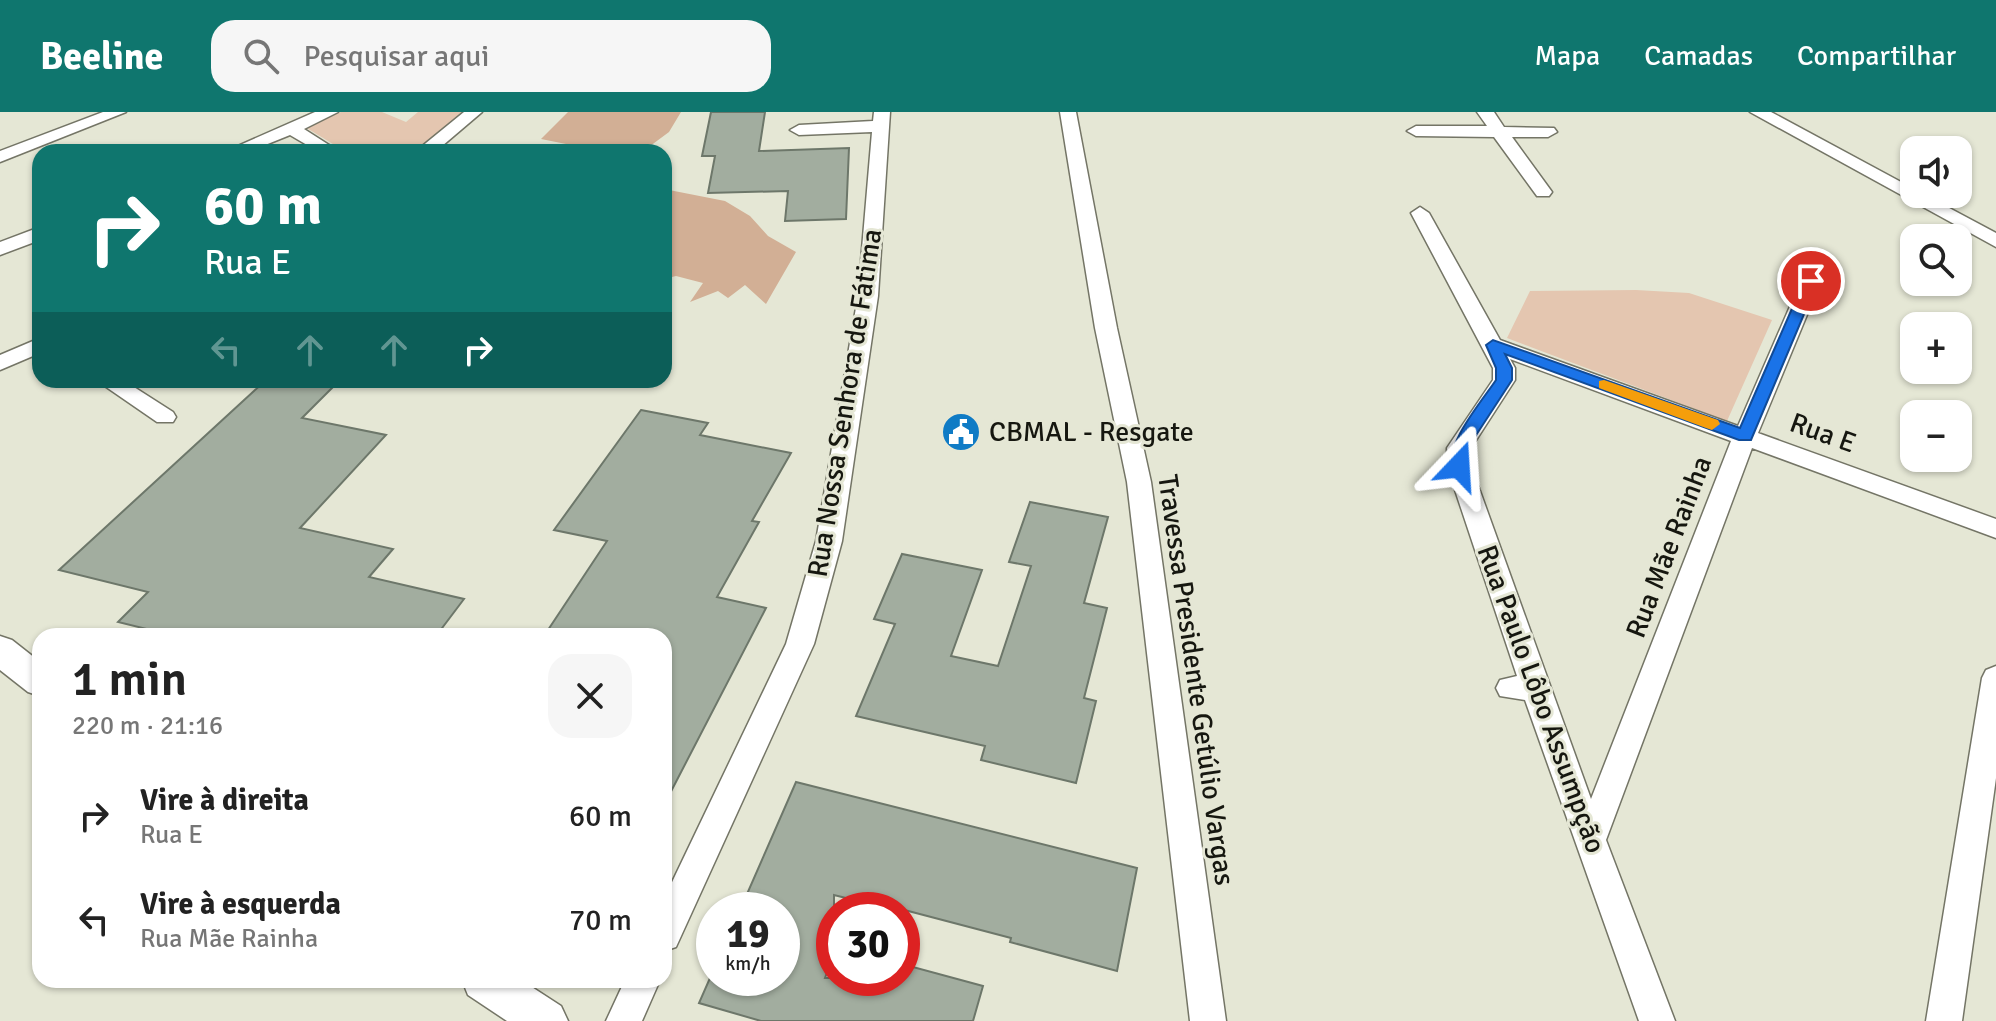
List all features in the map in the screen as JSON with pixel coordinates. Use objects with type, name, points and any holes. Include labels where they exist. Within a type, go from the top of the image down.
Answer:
[{"type":"street","points":[[34,144],[118,112]]},
{"type":"street","points":[[252,144],[330,112]]},
{"type":"street","points":[[434,144],[474,112]]},
{"type":"street","name":"Travessa Presidente Getúlio Vargas","points":[[1068,112],[1106,328],[1139,482],[1208,1021]]},
{"type":"street","points":[[1485,112],[1543,192]]},
{"type":"street","points":[[1758,112],[1996,241]]},
{"type":"street","name":"Rua Nossa Senhora de Fátima","points":[[672,918],[800,644],[829,541],[868,296],[881,119],[799,130]]},
{"type":"street","points":[[291,128],[318,144]]},
{"type":"street","points":[[1416,131],[1548,132]]},
{"type":"street","points":[[0,157],[32,145]]},
{"type":"street","name":"Rua Paulo Lôbo Assumpção","points":[[1420,213],[1504,368],[1504,380],[1459,448],[1459,466],[1523,688],[1591,838],[1657,1021]]},
{"type":"street","points":[[0,249],[32,236]]},
{"type":"street","name":"Rua Mãe Rainha","points":[[1591,838],[1745,436],[1811,281]]},
{"type":"street","name":"Rua E","points":[[1493,345],[1996,529]]},
{"type":"street","points":[[0,363],[32,349]]},
{"type":"street","points":[[120,388],[165,417]]},
{"type":"street","points":[[1944,1021],[1996,678]]},
{"type":"street","points":[[495,988],[546,1021]]},
{"type":"street","points":[[624,1021],[639,988]]},
{"type":"shaded area","points":[[341,112],[382,112],[406,122],[418,112],[463,112],[424,144],[333,144],[305,127]]},
{"type":"shaded area","points":[[568,112],[681,112],[669,132],[653,144],[566,144],[541,139]]},
{"type":"shaded area","points":[[672,191],[725,201],[750,216],[768,236],[796,252],[766,304],[745,285],[728,298],[718,291],[690,302],[703,283],[672,277]]},
{"type":"shaded area","points":[[1530,291],[1689,293],[1772,320],[1727,421],[1507,338]]},
{"type":"building","points":[[711,112],[765,112],[759,151],[849,148],[846,219],[785,221],[788,191],[708,193],[715,156],[702,156]]},
{"type":"building","points":[[257,388],[332,388],[302,418],[386,435],[300,528],[393,549],[369,577],[464,599],[442,628],[142,628],[118,622],[148,592],[59,570]]},
{"type":"building","points":[[641,410],[708,423],[700,435],[791,453],[752,521],[759,522],[717,597],[766,608],[672,790],[672,628],[549,628],[607,541],[554,530]]},
{"type":"building","points":[[1030,502],[1108,517],[1084,603],[1107,608],[1084,698],[1096,701],[1076,783],[981,760],[985,746],[856,716],[895,624],[874,619],[902,554],[982,570],[951,656],[998,666],[1031,566],[1009,562]]},
{"type":"building","points":[[796,782],[1137,868],[1117,971],[920,914],[920,892],[816,892],[816,996],[920,996],[920,969],[983,986],[973,1021],[761,1021],[699,1003],[702,996],[800,996],[800,892],[748,892]]},
{"type":"slow traffic","points":[[1604,385],[1712,424]]},
{"type":"place","name":"CBMAL - Resgate","points":[[961,432]]},
{"type":"route","points":[[1459,466],[1459,448],[1504,380],[1504,368],[1493,345],[1745,436],[1811,281]]}]
